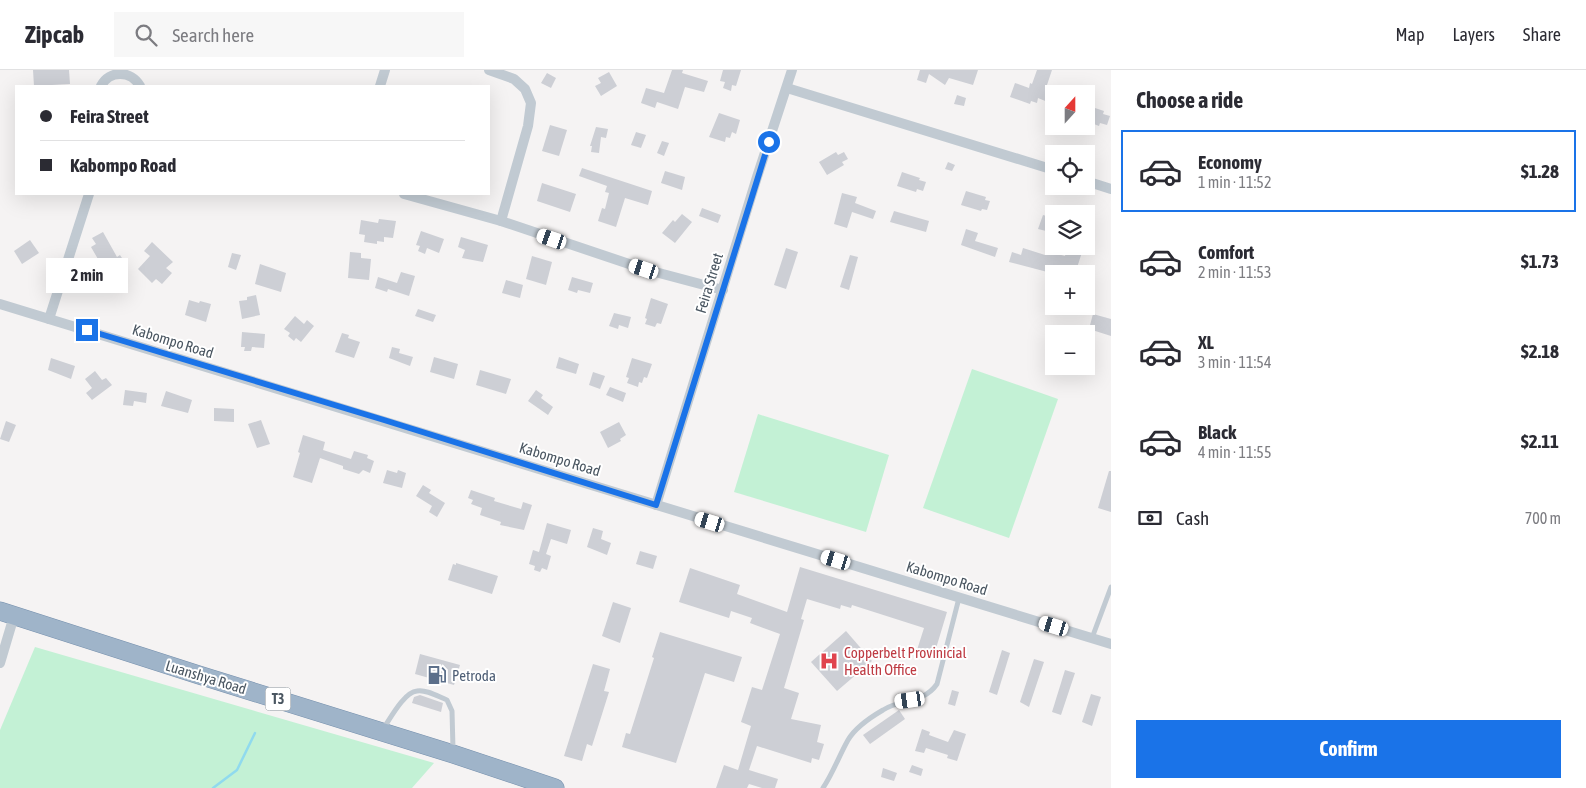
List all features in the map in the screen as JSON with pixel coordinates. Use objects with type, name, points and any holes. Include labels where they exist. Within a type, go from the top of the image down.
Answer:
[{"type":"highway","name":"Luanshya Road","points":[[7,613],[555,788]]},
{"type":"street","points":[[380,85],[385,70]]},
{"type":"street","points":[[490,70],[514,79],[525,89],[531,103],[528,126],[501,221]]},
{"type":"street","name":"Feira Street","points":[[656,505],[792,70]]},
{"type":"street","points":[[102,85],[106,77],[113,72],[122,71],[130,74],[139,85]]},
{"type":"street","points":[[786,88],[1045,167]]},
{"type":"street","points":[[1095,184],[1111,189]]},
{"type":"street","points":[[49,319],[88,195]]},
{"type":"street","points":[[408,195],[501,221],[644,269],[723,290]]},
{"type":"street","name":"Kabompo Road","points":[[0,304],[1111,644]]},
{"type":"street","points":[[0,663],[7,613]]},
{"type":"lane","points":[[1092,638],[1111,587]]},
{"type":"lane","points":[[823,788],[849,739],[863,724],[883,709],[899,702],[923,697],[932,692],[937,684],[960,597]]},
{"type":"lane","points":[[381,731],[408,695],[417,690],[433,694],[447,700],[452,711],[453,754]]},
{"type":"green space","points":[[972,369],[1058,399],[1009,538],[923,508]]},
{"type":"green space","points":[[758,414],[889,455],[866,532],[734,492]]},
{"type":"green space","points":[[35,647],[434,763],[412,788],[0,788],[0,730]]},
{"type":"building","points":[[33,70],[69,70],[70,84],[34,85]]},
{"type":"building","points":[[672,70],[683,70],[682,73],[708,81],[704,92],[685,87],[678,109],[657,102],[655,108],[641,103],[646,88],[664,93]]},
{"type":"building","points":[[723,70],[741,70],[736,86],[732,85],[731,91],[723,88],[725,82],[720,81]]},
{"type":"building","points":[[920,70],[978,70],[973,85],[949,78],[945,85],[929,74],[926,83],[917,80]]},
{"type":"building","points":[[1037,70],[1052,70],[1047,85],[1045,85],[1045,101],[1038,98],[1037,103],[1031,101],[1030,104],[1010,97],[1015,83],[1029,88],[1030,83],[1032,84]]},
{"type":"building","points":[[609,72],[617,86],[601,96],[595,86],[601,83],[598,78]]},
{"type":"building","points":[[547,73],[556,78],[551,88],[541,83]]},
{"type":"building","points":[[957,95],[966,98],[964,106],[954,104]]},
{"type":"building","points":[[1095,108],[1104,111],[1103,114],[1110,116],[1107,125],[1100,123],[1099,126],[1095,124]]},
{"type":"building","points":[[719,113],[740,120],[736,134],[732,132],[730,138],[726,137],[725,142],[709,137]]},
{"type":"building","points":[[550,125],[567,130],[559,156],[542,151]]},
{"type":"building","points":[[596,127],[608,129],[606,138],[601,137],[599,153],[591,152],[592,146],[590,146]]},
{"type":"building","points":[[636,132],[646,135],[641,148],[631,145]]},
{"type":"building","points":[[662,141],[669,143],[664,156],[657,153]]},
{"type":"building","points":[[836,152],[838,155],[844,152],[848,159],[842,162],[844,165],[827,175],[819,162]]},
{"type":"building","points":[[948,162],[955,165],[952,171],[945,169]]},
{"type":"building","points":[[582,168],[652,191],[648,205],[625,198],[616,227],[598,221],[602,208],[605,209],[609,193],[605,192],[607,186],[579,176]]},
{"type":"building","points":[[665,171],[685,177],[682,190],[661,183]]},
{"type":"building","points":[[902,172],[926,182],[923,191],[917,189],[916,192],[897,186]]},
{"type":"building","points":[[542,183],[576,194],[570,212],[537,201]]},
{"type":"building","points":[[966,191],[986,197],[985,200],[990,201],[987,210],[982,209],[981,211],[961,205]]},
{"type":"building","points":[[842,193],[857,197],[855,203],[876,211],[873,219],[852,212],[847,228],[834,224]]},
{"type":"building","points":[[702,208],[721,215],[718,223],[699,216]]},
{"type":"building","points":[[894,211],[929,221],[926,232],[890,222]]},
{"type":"building","points":[[682,214],[692,222],[675,243],[662,233],[673,220],[675,222]]},
{"type":"building","points":[[1043,215],[1045,216],[1045,231],[1038,229]]},
{"type":"building","points":[[379,219],[396,221],[393,238],[384,237],[384,242],[377,241],[377,244],[364,242],[365,235],[359,234],[361,220],[378,223]]},
{"type":"building","points":[[966,229],[978,233],[975,241],[998,248],[995,257],[961,245]]},
{"type":"building","points":[[421,231],[444,239],[439,253],[427,248],[425,254],[418,251],[420,246],[416,245]]},
{"type":"building","points":[[103,232],[117,257],[120,255],[127,266],[106,278],[100,267],[102,266],[91,247],[96,244],[92,238]]},
{"type":"building","points":[[461,237],[488,245],[483,262],[462,258],[465,250],[458,247]]},
{"type":"building","points":[[30,240],[39,253],[22,264],[14,251]]},
{"type":"building","points":[[152,242],[173,262],[166,268],[172,273],[162,284],[156,279],[152,283],[138,269],[150,256],[144,251]]},
{"type":"building","points":[[786,248],[798,252],[786,289],[774,285]]},
{"type":"building","points":[[1023,248],[1045,255],[1081,255],[1078,265],[1045,265],[1045,271],[1009,262],[1012,252],[1021,255]]},
{"type":"building","points":[[350,252],[361,253],[361,258],[371,259],[369,280],[348,278]]},
{"type":"building","points":[[232,253],[241,255],[236,270],[228,267]]},
{"type":"building","points":[[850,255],[858,257],[849,290],[840,287]]},
{"type":"building","points":[[532,256],[552,262],[546,285],[526,279]]},
{"type":"building","points":[[260,264],[286,273],[281,292],[255,284]]},
{"type":"building","points":[[401,272],[415,276],[409,296],[388,289],[387,292],[375,288],[378,277],[397,283]]},
{"type":"building","points":[[572,277],[593,283],[590,293],[578,290],[577,293],[568,290]]},
{"type":"building","points":[[506,280],[523,285],[520,298],[502,293]]},
{"type":"building","points":[[256,295],[260,315],[242,319],[239,301],[247,300],[247,297]]},
{"type":"building","points":[[651,298],[668,304],[661,324],[657,323],[655,327],[645,324]]},
{"type":"building","points":[[189,300],[211,304],[206,322],[185,315]]},
{"type":"building","points":[[418,309],[436,315],[433,322],[415,316]]},
{"type":"building","points":[[614,313],[631,317],[628,328],[619,325],[618,329],[609,326]]},
{"type":"building","points":[[1093,315],[1111,319],[1111,336],[1095,331],[1095,325],[1090,325]]},
{"type":"building","points":[[295,316],[304,324],[307,320],[314,326],[301,342],[296,338],[294,341],[288,336],[290,333],[284,329]]},
{"type":"building","points":[[242,332],[265,334],[264,348],[252,347],[251,351],[244,351],[245,347],[241,347]]},
{"type":"building","points":[[342,333],[349,335],[348,338],[360,342],[354,358],[335,352]]},
{"type":"building","points":[[392,347],[400,349],[399,353],[413,357],[410,366],[389,358]]},
{"type":"building","points":[[434,357],[458,364],[454,379],[430,372]]},
{"type":"building","points":[[559,357],[579,364],[576,374],[556,368]]},
{"type":"building","points":[[51,358],[75,366],[71,379],[48,370]]},
{"type":"building","points":[[632,358],[652,364],[647,378],[644,377],[642,383],[639,382],[638,387],[627,383],[629,378],[626,377]]},
{"type":"building","points":[[480,370],[511,379],[506,394],[476,385]]},
{"type":"building","points":[[95,371],[102,380],[106,378],[112,385],[92,400],[86,393],[92,388],[85,379]]},
{"type":"building","points":[[593,372],[605,376],[600,389],[589,385]]},
{"type":"building","points":[[610,387],[626,393],[623,402],[606,395]]},
{"type":"building","points":[[125,390],[147,393],[146,403],[134,401],[133,406],[123,405]]},
{"type":"building","points":[[536,390],[543,395],[541,398],[553,407],[548,415],[528,401]]},
{"type":"building","points":[[166,391],[192,400],[188,413],[161,406]]},
{"type":"building","points":[[214,408],[234,409],[234,422],[214,421]]},
{"type":"building","points":[[261,420],[270,444],[257,448],[248,424]]},
{"type":"building","points":[[6,421],[16,425],[9,442],[0,439]]},
{"type":"building","points":[[619,422],[626,435],[620,439],[621,441],[608,448],[600,432]]},
{"type":"building","points":[[303,435],[325,442],[323,450],[351,459],[354,451],[368,455],[367,458],[374,461],[370,473],[363,470],[359,474],[320,458],[312,483],[293,477]]},
{"type":"building","points":[[387,470],[397,473],[398,470],[406,473],[402,488],[383,483]]},
{"type":"building","points":[[1109,471],[1111,471],[1111,512],[1098,508]]},
{"type":"building","points":[[423,485],[431,490],[429,493],[445,503],[437,517],[429,512],[432,506],[416,496]]},
{"type":"building","points":[[471,490],[495,498],[494,501],[521,509],[523,502],[532,505],[524,530],[500,525],[501,522],[480,515],[482,508],[471,504],[473,500],[468,498]]},
{"type":"building","points":[[547,523],[571,530],[567,544],[551,539],[546,554],[551,556],[547,570],[542,568],[540,572],[534,570],[535,566],[529,564],[533,550],[539,552]]},
{"type":"building","points":[[593,528],[603,531],[601,539],[611,543],[607,555],[587,547]]},
{"type":"building","points":[[640,551],[657,556],[653,569],[636,564]]},
{"type":"building","points":[[456,563],[498,576],[492,594],[448,580],[453,564],[456,565]]},
{"type":"building","points":[[800,567],[947,612],[934,655],[917,650],[924,628],[852,605],[851,608],[841,605],[840,609],[807,599],[801,619],[804,620],[784,688],[799,693],[791,719],[821,725],[817,742],[824,744],[819,760],[812,758],[811,763],[757,746],[749,770],[778,779],[775,788],[762,788],[749,784],[747,788],[716,788],[724,765],[738,770],[751,726],[741,722],[752,687],[762,690],[780,634],[750,623],[752,618],[731,611],[729,618],[679,602],[690,568],[740,585],[737,594],[787,612]]},
{"type":"building","points":[[613,602],[631,608],[620,643],[602,636]]},
{"type":"building","points":[[846,631],[872,661],[837,691],[811,662]]},
{"type":"building","points":[[660,632],[742,657],[734,682],[705,673],[676,763],[622,747],[626,733],[630,734],[654,658],[652,657]]},
{"type":"building","points":[[1002,650],[1010,653],[997,695],[989,692]]},
{"type":"building","points":[[420,654],[460,665],[454,685],[415,674]]},
{"type":"building","points":[[1034,659],[1044,662],[1029,707],[1020,702]]},
{"type":"building","points":[[593,664],[610,669],[604,691],[609,692],[592,746],[587,744],[582,761],[564,756]]},
{"type":"building","points":[[1065,670],[1075,673],[1061,715],[1052,712]]},
{"type":"building","points":[[952,690],[959,692],[955,706],[948,704]]},
{"type":"building","points":[[1091,694],[1101,697],[1092,726],[1082,722]]},
{"type":"building","points":[[420,695],[443,703],[441,712],[412,703],[414,697]]},
{"type":"building","points":[[899,710],[905,719],[870,744],[863,735]]},
{"type":"building","points":[[922,729],[930,732],[929,735],[948,742],[954,730],[966,734],[957,761],[947,758],[948,755],[926,748],[924,753],[915,751]]},
{"type":"building","points":[[912,765],[923,769],[921,776],[909,772]]},
{"type":"building","points":[[883,768],[897,773],[894,781],[881,777]]},
{"type":"waterway","points":[[213,788],[237,770],[255,733]]},
{"type":"place","name":"Copperbelt Provinicial Health Office","points":[[829,661]]},
{"type":"place","name":"Petroda","points":[[437,675]]},
{"type":"route","points":[[87,330],[656,505],[769,142]]}]
